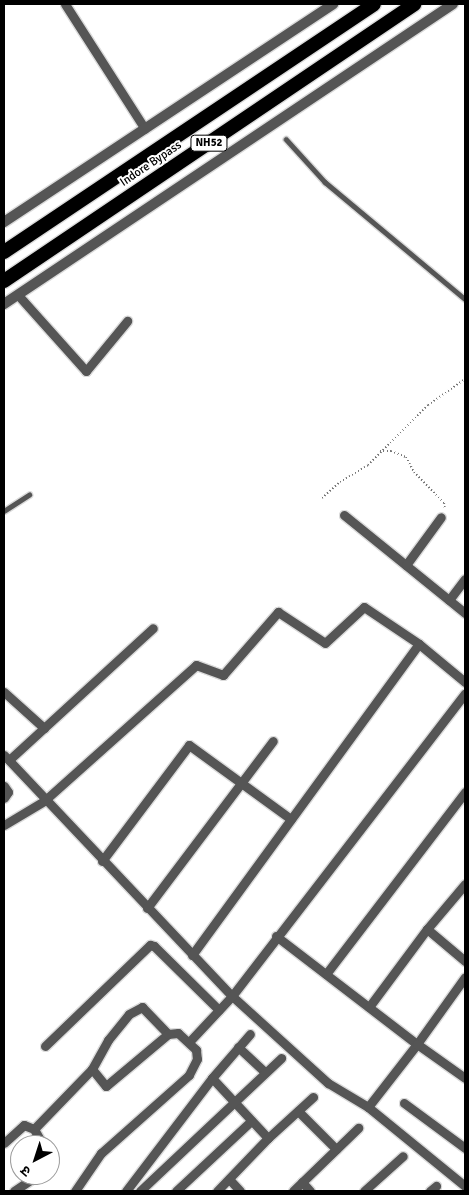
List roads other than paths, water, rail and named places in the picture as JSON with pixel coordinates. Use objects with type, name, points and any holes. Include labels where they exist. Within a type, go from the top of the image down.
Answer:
[{"type":"highway","name":"Indore Bypass","points":[[4,252],[374,4]]},
{"type":"highway","name":"Indore Bypass","points":[[4,281],[414,4]]},
{"type":"street","points":[[65,4],[145,129]]},
{"type":"street","points":[[4,222],[333,4]]},
{"type":"street","points":[[4,304],[453,4]]},
{"type":"street","points":[[18,295],[86,371],[127,321]]},
{"type":"street","points":[[344,515],[465,613]]},
{"type":"street","points":[[406,565],[441,518]]},
{"type":"street","points":[[449,600],[465,579]]},
{"type":"street","points":[[4,825],[44,801],[196,665],[223,675],[278,612],[325,644],[364,608],[419,644],[465,682]]},
{"type":"street","points":[[153,628],[44,728],[6,758],[44,801],[232,996],[328,1083],[368,1107],[465,1186]]},
{"type":"street","points":[[192,955],[419,644]]},
{"type":"street","points":[[4,692],[44,728]]},
{"type":"street","points":[[190,1042],[232,996],[276,936],[465,693]]},
{"type":"street","points":[[147,908],[272,741]]},
{"type":"street","points":[[102,861],[189,745],[291,819]]},
{"type":"street","points":[[4,786],[8,792],[4,798]]},
{"type":"street","points":[[326,974],[465,792]]},
{"type":"street","points":[[369,1007],[427,929],[465,884]]},
{"type":"street","points":[[427,929],[465,961]]},
{"type":"street","points":[[276,936],[417,1044],[465,1078]]},
{"type":"street","points":[[45,1046],[150,945],[154,946],[219,1010]]},
{"type":"street","points":[[368,1107],[417,1044],[465,977]]},
{"type":"street","points":[[34,1129],[92,1069],[124,1021],[142,1007],[168,1034]]},
{"type":"street","points":[[75,1191],[101,1153],[189,1075],[197,1059],[196,1050],[178,1032],[168,1034],[106,1086],[92,1069]]},
{"type":"street","points":[[126,1191],[212,1078],[250,1034]]},
{"type":"street","points":[[238,1047],[266,1072]]},
{"type":"street","points":[[140,1191],[233,1101],[281,1058]]},
{"type":"street","points":[[212,1078],[268,1138]]},
{"type":"street","points":[[217,1191],[268,1138],[313,1097]]},
{"type":"street","points":[[404,1103],[465,1148]]},
{"type":"street","points":[[298,1110],[336,1149]]},
{"type":"street","points":[[176,1191],[251,1121]]},
{"type":"street","points":[[4,1143],[24,1125],[34,1129],[37,1135]]},
{"type":"street","points":[[292,1191],[358,1128]]},
{"type":"street","points":[[364,1191],[403,1156]]},
{"type":"street","points":[[229,1179],[240,1191]]},
{"type":"street","points":[[302,1182],[310,1191]]},
{"type":"lane","points":[[286,140],[325,182],[465,299]]},
{"type":"lane","points":[[4,511],[29,495]]}]
